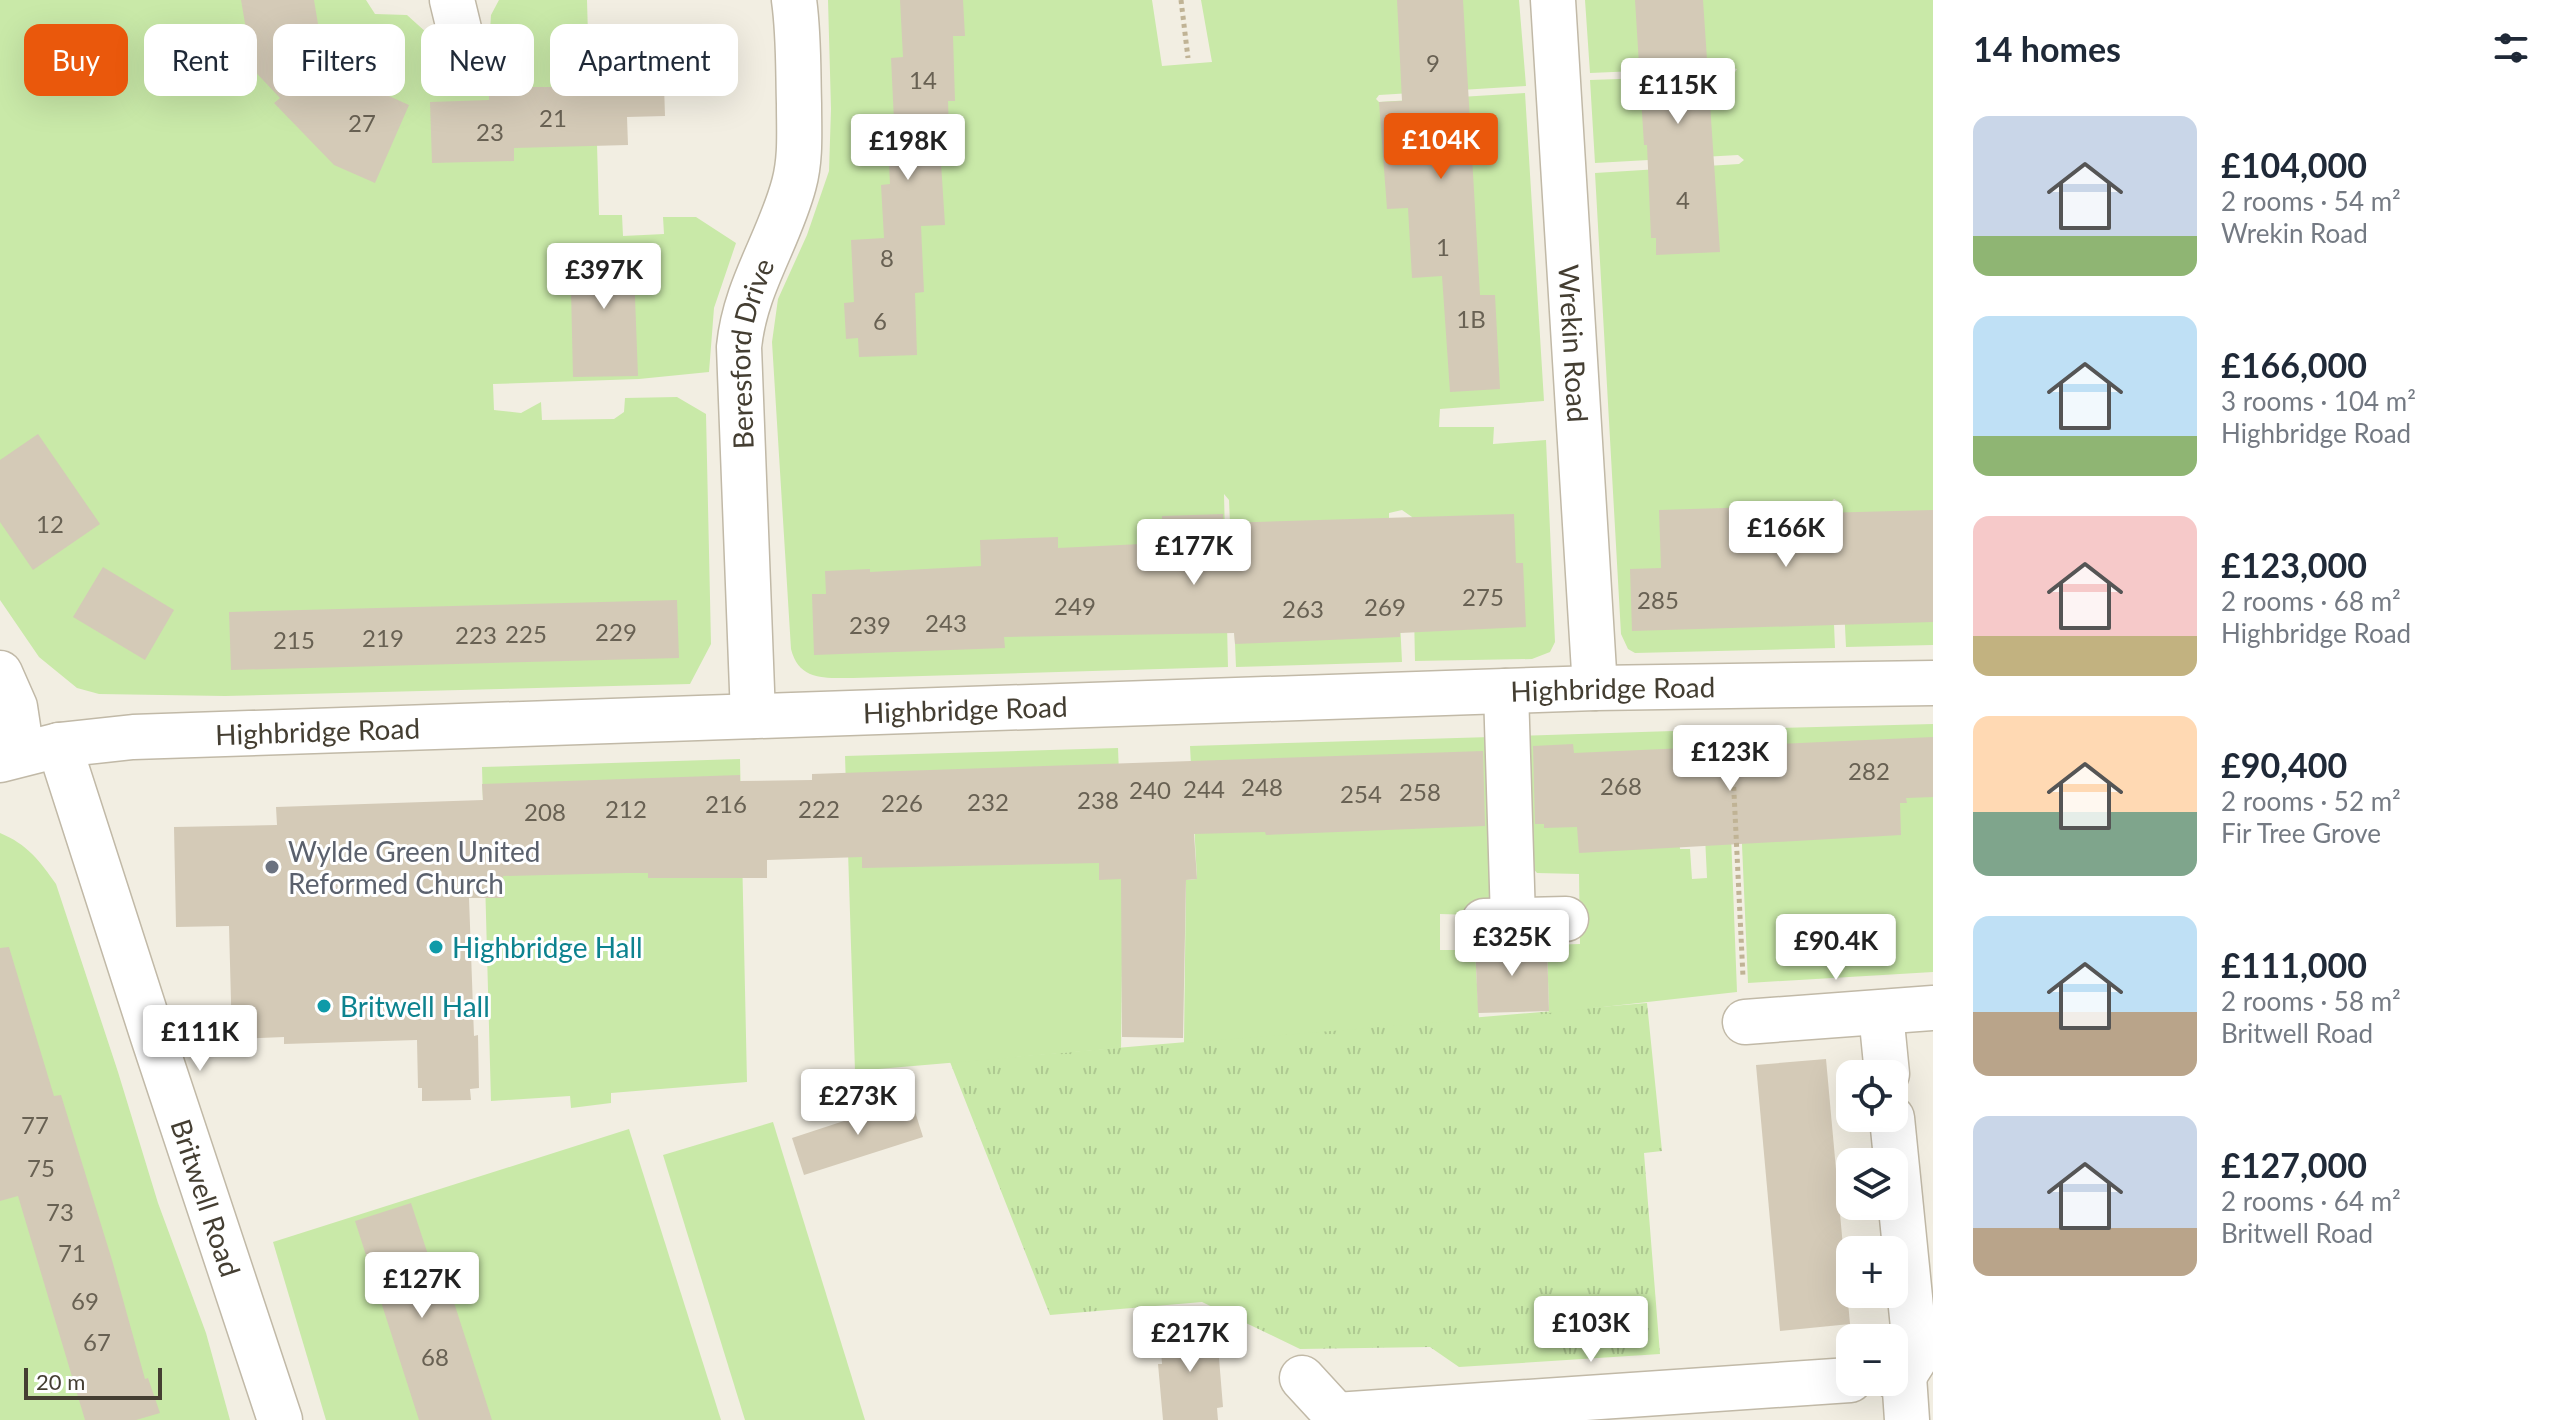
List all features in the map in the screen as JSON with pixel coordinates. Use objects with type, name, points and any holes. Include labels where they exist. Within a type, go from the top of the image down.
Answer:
[{"type":"street","name":"Beresford Drive","points":[[753,716],[739,347],[742,318],[787,206],[799,159],[798,29],[794,0]]},
{"type":"street","name":"Wrekin Road","points":[[1553,0],[1595,688]]},
{"type":"street","name":"Britwell Road","points":[[0,673],[15,707],[27,753],[148,1023],[280,1420]]},
{"type":"street","name":"Highbridge Road","points":[[27,753],[133,737],[1595,688],[1933,683]]},
{"type":"street","points":[[1506,691],[1498,920],[1566,919]]},
{"type":"street","points":[[1745,1022],[1933,1008]]},
{"type":"street","points":[[1881,1013],[1886,1060]]},
{"type":"street","points":[[1893,1132],[1912,1357],[1907,1420]]},
{"type":"street","points":[[1302,1378],[1335,1418],[1836,1381]]},
{"type":"path","points":[[1181,0],[1188,58]]},
{"type":"path","points":[[1729,685],[1745,1022]]},
{"type":"green space","points":[[0,0],[366,0],[375,14],[407,15],[421,28],[421,96],[534,96],[534,24],[490,24],[491,15],[499,0],[587,0],[588,24],[550,24],[550,96],[590,96],[591,143],[597,144],[599,215],[622,215],[623,236],[664,234],[663,217],[696,217],[736,243],[714,308],[709,372],[639,379],[493,384],[494,410],[521,413],[541,402],[542,420],[614,419],[624,412],[625,398],[677,397],[706,414],[711,644],[690,684],[225,696],[99,694],[77,688],[39,657],[0,600]]},
{"type":"green space","points":[[828,0],[1152,0],[1162,66],[1212,62],[1201,0],[1519,0],[1526,86],[1379,95],[1376,99],[1379,102],[1525,93],[1544,401],[1440,409],[1439,427],[1494,427],[1493,444],[1546,440],[1555,642],[1550,652],[1532,659],[1415,661],[1412,517],[1402,510],[1389,513],[1389,518],[1395,519],[1402,662],[1236,667],[1229,500],[1224,494],[1228,667],[843,678],[814,676],[800,667],[791,649],[772,342],[778,299],[807,235],[829,171]]},
{"type":"green space","points":[[1585,0],[1933,0],[1933,645],[1846,647],[1839,502],[1834,499],[1829,504],[1835,648],[1635,653],[1628,649],[1621,634],[1595,173],[1739,164],[1744,160],[1738,155],[1595,163],[1590,80],[1733,75],[1737,69],[1590,73]]},
{"type":"green space","points":[[1933,724],[1933,972],[1748,983],[1737,729]]},
{"type":"green space","points":[[1673,731],[1680,849],[1690,849],[1692,879],[1707,878],[1705,836],[1731,835],[1737,992],[1549,1013],[1547,945],[1580,944],[1579,874],[1537,873],[1520,853],[1520,736]]},
{"type":"green space","points":[[1491,737],[1498,898],[1475,915],[1440,914],[1440,950],[1475,950],[1479,1019],[1184,1043],[1186,880],[1197,879],[1190,746]]},
{"type":"green space","points":[[1118,748],[1123,879],[1121,1048],[855,1071],[845,756]]},
{"type":"green space","points":[[740,759],[747,1082],[611,1093],[611,1103],[571,1108],[570,1096],[491,1101],[482,767]]},
{"type":"green space","points":[[0,833],[32,854],[56,884],[158,1203],[206,1333],[230,1420],[0,1420]]},
{"type":"green space","points":[[1647,1003],[1662,1151],[1644,1153],[1660,1354],[1459,1367],[1430,1347],[1300,1349],[1202,1302],[1050,1315],[950,1062]]},
{"type":"green space","points":[[773,1122],[865,1420],[745,1420],[663,1155]]},
{"type":"green space","points":[[629,1129],[721,1420],[326,1420],[273,1242]]},
{"type":"building","points":[[241,0],[314,0],[318,24],[273,24],[273,91],[257,74],[257,24],[245,24]]},
{"type":"building","points":[[900,0],[963,0],[965,36],[953,36],[955,101],[948,101],[950,163],[941,163],[945,225],[921,226],[924,292],[915,293],[917,355],[859,357],[858,338],[846,339],[844,303],[854,302],[851,240],[884,238],[881,185],[890,184],[887,122],[894,121],[891,58],[903,57]]},
{"type":"building","points":[[1397,0],[1463,0],[1480,295],[1495,295],[1500,389],[1450,392],[1442,276],[1412,278],[1408,208],[1387,209],[1379,102],[1402,101]]},
{"type":"building","points":[[1635,0],[1703,0],[1720,252],[1656,255],[1656,238],[1651,238]]},
{"type":"building","points":[[534,87],[550,87],[550,96],[664,96],[665,116],[627,117],[628,145],[514,148],[514,161],[432,163],[430,102],[489,100],[489,96],[534,96]]},
{"type":"building","points":[[278,96],[389,96],[409,105],[375,183],[334,165],[274,103],[280,98]]},
{"type":"building","points":[[633,245],[638,376],[573,377],[570,246]]},
{"type":"building","points":[[38,434],[100,524],[33,570],[0,522],[0,460]]},
{"type":"building","points":[[1821,505],[1821,513],[1933,510],[1933,622],[1632,631],[1630,569],[1661,568],[1659,510]]},
{"type":"building","points":[[1223,514],[1223,523],[1514,514],[1516,563],[1523,563],[1526,627],[1400,633],[1400,637],[1235,644],[1234,633],[1004,637],[1005,648],[814,655],[812,594],[826,594],[825,571],[870,569],[870,572],[981,566],[980,540],[1058,537],[1058,548],[1162,543],[1162,516]]},
{"type":"building","points":[[103,567],[174,610],[145,660],[73,617]]},
{"type":"building","points":[[677,600],[679,658],[231,670],[229,612]]},
{"type":"building","points":[[1933,737],[1933,797],[1906,798],[1907,803],[1900,803],[1901,835],[1579,853],[1577,827],[1544,828],[1544,824],[1535,824],[1533,746],[1573,744],[1574,753]]},
{"type":"building","points":[[1483,751],[1485,826],[1266,835],[1265,832],[1194,834],[1197,879],[1186,880],[1183,1038],[1122,1037],[1121,879],[1099,880],[1099,863],[862,868],[862,857],[767,860],[767,878],[648,878],[648,873],[503,876],[504,898],[469,898],[479,1088],[470,1089],[471,1100],[422,1101],[422,1088],[418,1088],[417,1040],[284,1044],[284,1037],[232,1039],[229,926],[176,927],[174,827],[277,825],[276,807],[483,800],[482,784],[740,775],[740,781],[812,780],[812,774]]},
{"type":"building","points":[[1475,944],[1547,944],[1549,1011],[1478,1013]]},
{"type":"building","points":[[9,947],[54,1096],[61,1095],[145,1379],[148,1378],[160,1413],[136,1420],[85,1420],[18,1196],[0,1201],[0,948]]},
{"type":"building","points":[[1826,1059],[1836,1169],[1836,1220],[1841,1220],[1842,1236],[1836,1236],[1836,1308],[1849,1308],[1850,1324],[1780,1331],[1756,1065]]},
{"type":"building","points":[[911,1099],[923,1137],[804,1175],[792,1138]]},
{"type":"building","points":[[411,1203],[438,1285],[447,1281],[492,1420],[419,1420],[355,1221]]},
{"type":"building","points":[[1212,1322],[1214,1346],[1218,1346],[1223,1407],[1217,1408],[1218,1420],[1163,1420],[1158,1364],[1162,1364],[1161,1350],[1166,1349],[1164,1326]]},
{"type":"place","name":"Wylde Green United Reformed Church","points":[[272,867]]},
{"type":"place","name":"Highbridge Hall","points":[[436,947]]},
{"type":"place","name":"Britwell Hall","points":[[324,1006]]}]
